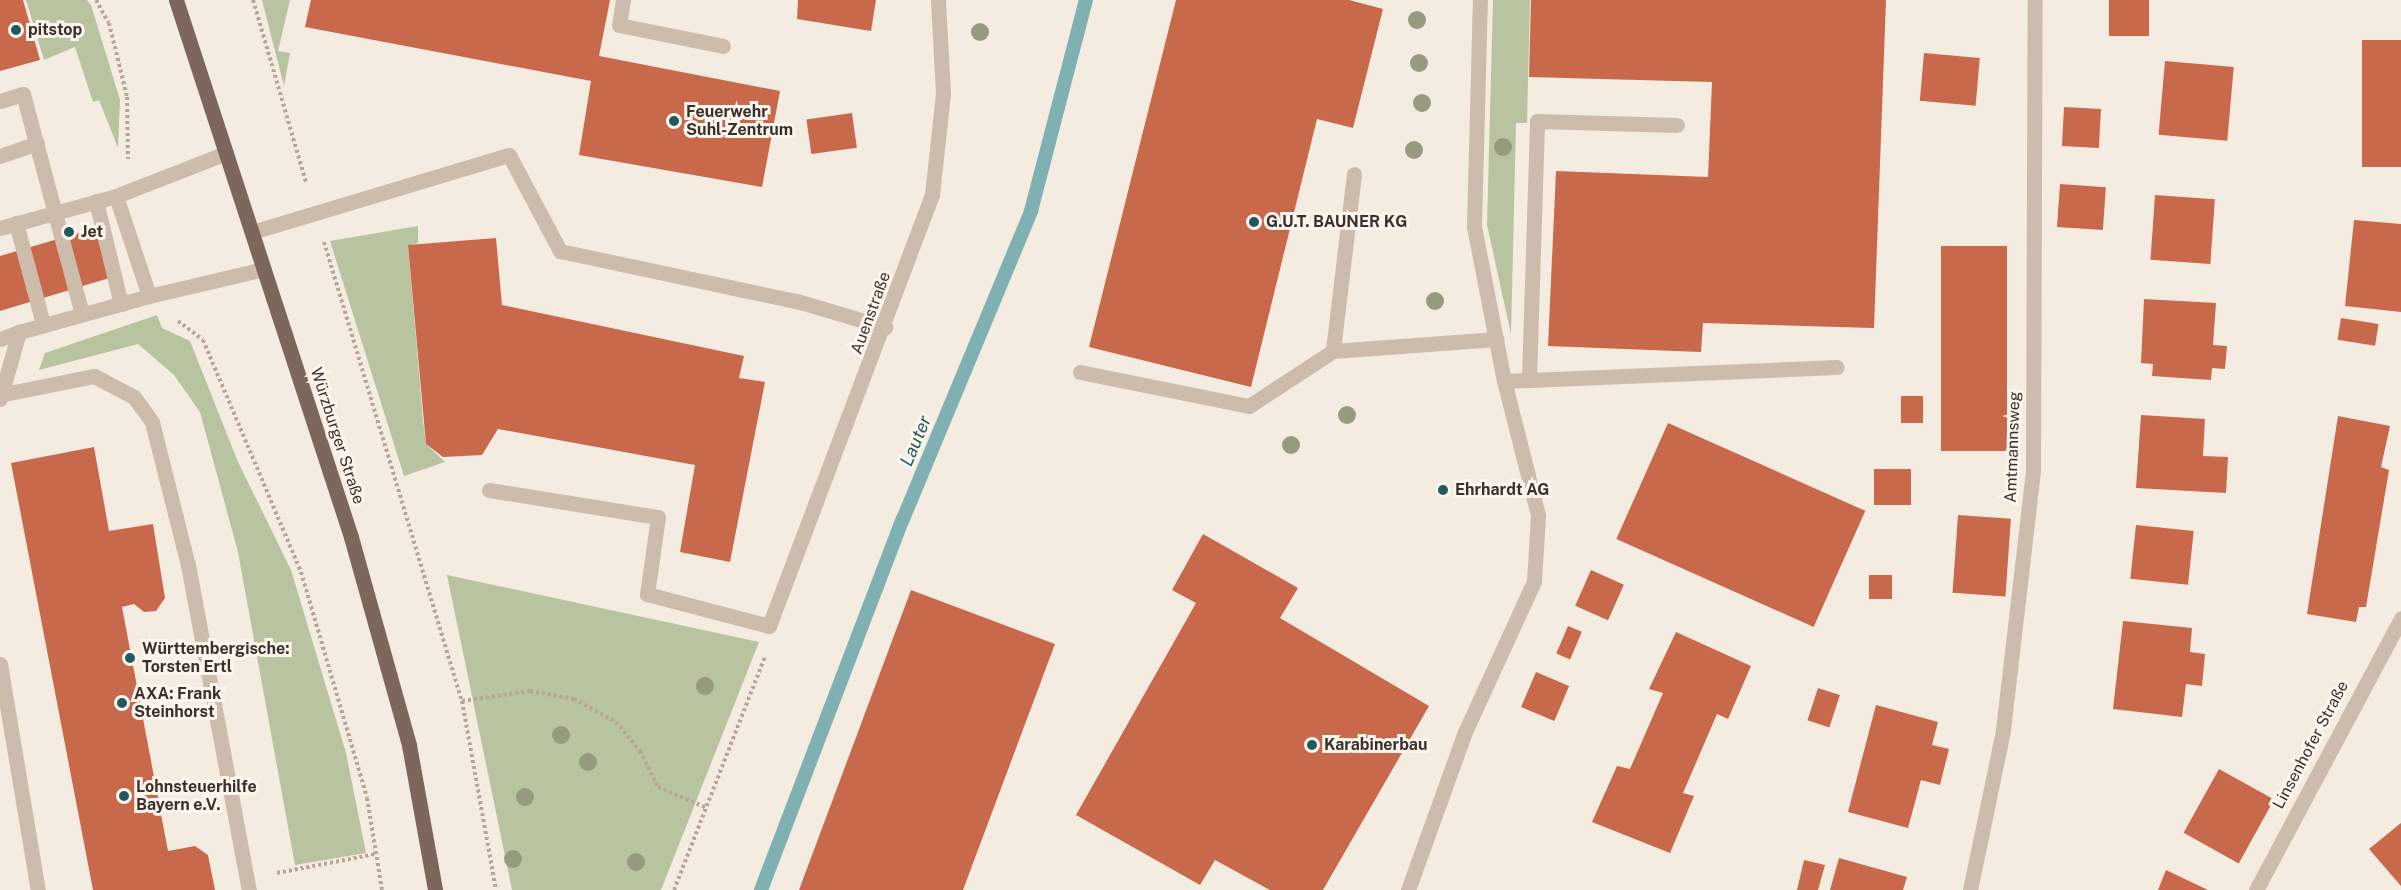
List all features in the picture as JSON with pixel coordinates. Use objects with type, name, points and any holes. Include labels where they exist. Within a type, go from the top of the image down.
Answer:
[{"type":"main road","name":"Würzburger Straße","points":[[176,0],[351,537],[406,733],[435,890]]},
{"type":"street","points":[[623,0],[619,25],[723,46]]},
{"type":"street","name":"Auenstraße","points":[[769,626],[885,327],[932,195],[939,154],[943,45],[938,0]]},
{"type":"street","points":[[1408,890],[1465,732],[1534,581],[1538,515],[1504,381],[1474,226],[1480,0]]},
{"type":"street","name":"Amtmannsweg","points":[[1970,890],[2003,730],[2033,469],[2035,0]]},
{"type":"street","points":[[0,101],[23,94],[58,212],[82,314]]},
{"type":"street","points":[[1529,378],[1537,122],[1677,124]]},
{"type":"street","points":[[0,156],[38,143]]},
{"type":"street","points":[[0,228],[138,189],[226,153]]},
{"type":"street","points":[[252,232],[508,155],[560,251],[800,302],[885,327]]},
{"type":"street","points":[[1333,351],[1354,174]]},
{"type":"street","points":[[116,196],[156,295]]},
{"type":"street","points":[[96,201],[121,304]]},
{"type":"street","points":[[16,223],[43,324]]},
{"type":"street","points":[[1,334],[19,332],[264,269]]},
{"type":"street","points":[[19,332],[2,397],[94,376],[115,383],[134,397],[152,422],[188,566],[248,885]]},
{"type":"street","points":[[1080,372],[1248,406],[1333,351],[1497,339]]},
{"type":"street","points":[[1504,381],[1529,378],[1837,367]]},
{"type":"street","points":[[489,489],[658,517],[647,594],[769,626]]},
{"type":"street","name":"Linsenhofer Straße","points":[[2256,890],[2401,618]]},
{"type":"street","points":[[0,664],[38,890]]},
{"type":"path","points":[[96,0],[109,23],[127,97],[125,150],[138,189]]},
{"type":"path","points":[[253,0],[462,701],[496,890]]},
{"type":"path","points":[[156,295],[169,314],[202,339],[301,572],[367,798],[382,890]]},
{"type":"path","points":[[674,890],[773,638],[769,626]]},
{"type":"path","points":[[462,701],[530,691],[573,699],[616,722],[640,751],[658,787],[707,808]]},
{"type":"path","points":[[248,885],[376,854]]},
{"type":"green space","points":[[26,0],[87,0],[91,5],[120,100],[118,148],[99,100],[93,102],[75,47],[44,60]]},
{"type":"green space","points":[[262,0],[290,0],[278,51],[290,53],[284,86]]},
{"type":"green space","points":[[1493,0],[1530,0],[1527,123],[1516,123],[1511,334],[1487,225]]},
{"type":"green space","points":[[418,226],[418,243],[408,246],[423,420],[426,444],[445,462],[404,476],[330,241]]},
{"type":"green space","points":[[157,315],[162,328],[190,341],[238,462],[291,570],[346,753],[366,853],[295,865],[238,552],[200,412],[174,375],[138,344],[39,370],[45,353]]},
{"type":"green space","points":[[447,575],[759,642],[661,890],[512,890]]},
{"type":"building","name":"pitstop","points":[[0,0],[23,0],[40,60],[0,71]]},
{"type":"building","points":[[311,0],[610,0],[599,56],[780,91],[762,187],[579,155],[591,81],[305,27]]},
{"type":"building","points":[[798,0],[876,0],[871,31],[797,19]]},
{"type":"building","points":[[1176,0],[1349,0],[1383,9],[1353,128],[1317,119],[1251,387],[1089,347]]},
{"type":"building","points":[[1531,0],[1886,0],[1874,328],[1703,323],[1701,352],[1548,346],[1556,171],[1708,177],[1712,82],[1529,77]]},
{"type":"building","points":[[2109,0],[2149,0],[2149,36],[2109,36]]},
{"type":"building","points":[[2362,40],[2401,40],[2401,167],[2362,167]]},
{"type":"building","points":[[1924,53],[1980,58],[1976,106],[1920,101]]},
{"type":"building","points":[[2165,61],[2234,67],[2227,141],[2159,135]]},
{"type":"building","points":[[2064,107],[2101,109],[2099,148],[2062,146]]},
{"type":"building","points":[[852,113],[857,148],[811,154],[806,119]]},
{"type":"building","points":[[2060,184],[2106,187],[2103,230],[2057,227]]},
{"type":"building","points":[[2155,195],[2215,199],[2210,264],[2150,260]]},
{"type":"building","points":[[2354,220],[2401,224],[2401,312],[2345,306]]},
{"type":"building","points":[[102,226],[116,276],[0,311],[0,256]]},
{"type":"building","points":[[496,238],[502,305],[744,356],[739,378],[765,382],[730,562],[680,552],[695,465],[498,429],[482,455],[443,457],[426,444],[408,245]]},
{"type":"building","points":[[1941,246],[2007,246],[2007,451],[1941,451]]},
{"type":"building","points":[[2144,299],[2216,303],[2213,345],[2227,346],[2225,369],[2212,368],[2211,380],[2152,376],[2153,364],[2141,363]]},
{"type":"building","points":[[2341,318],[2379,324],[2375,346],[2338,340]]},
{"type":"building","points":[[1901,396],[1923,396],[1923,423],[1901,423]]},
{"type":"building","points":[[2141,415],[2205,419],[2203,456],[2228,457],[2226,493],[2136,488]]},
{"type":"building","points":[[2338,416],[2390,426],[2381,467],[2389,470],[2366,607],[2359,607],[2356,622],[2307,614]]},
{"type":"building","points":[[1668,423],[1865,511],[1814,627],[1616,539]]},
{"type":"building","points":[[94,447],[109,531],[153,524],[165,598],[156,611],[144,612],[134,604],[122,607],[168,851],[195,846],[208,855],[215,890],[93,890],[11,463]]},
{"type":"building","points":[[1874,469],[1911,469],[1911,505],[1874,505]]},
{"type":"building","points":[[1958,515],[2011,519],[2005,597],[1953,593]]},
{"type":"building","points":[[2136,525],[2194,531],[2188,585],[2130,579]]},
{"type":"building","points":[[1203,534],[1298,588],[1280,618],[1429,706],[1323,890],[1270,890],[1215,860],[1200,885],[1076,815],[1196,603],[1172,590]]},
{"type":"building","points":[[1591,570],[1624,585],[1608,620],[1575,606]]},
{"type":"building","points":[[1869,575],[1892,575],[1892,599],[1869,599]]},
{"type":"building","points":[[911,590],[1055,644],[963,890],[799,890]]},
{"type":"building","points":[[2123,621],[2192,628],[2190,652],[2205,654],[2202,686],[2186,684],[2182,717],[2113,709]]},
{"type":"building","points":[[1568,626],[1582,632],[1570,659],[1556,654]]},
{"type":"building","points":[[1676,632],[1751,666],[1728,719],[1717,714],[1683,793],[1694,796],[1670,853],[1592,822],[1617,766],[1630,769],[1663,693],[1649,689]]},
{"type":"building","points":[[1536,672],[1569,686],[1554,721],[1521,707]]},
{"type":"building","points":[[1818,688],[1840,695],[1829,727],[1807,720]]},
{"type":"building","points":[[1876,705],[1938,722],[1932,745],[1949,749],[1940,785],[1921,780],[1908,828],[1848,812]]},
{"type":"building","points":[[2219,769],[2274,800],[2239,863],[2184,833]]},
{"type":"building","points":[[2401,823],[2401,886],[2369,849]]},
{"type":"building","points":[[1839,858],[1907,877],[1903,890],[1830,890]]},
{"type":"building","points":[[1804,860],[1825,865],[1818,890],[1797,890]]},
{"type":"building","points":[[2166,870],[2208,890],[2158,890]]},
{"type":"waterway","name":"Lauter","points":[[761,890],[903,519],[1031,211],[1086,0]]},
{"type":"place","name":"pitstop","points":[[16,30]]},
{"type":"place","name":"Feuerwehr Suhl-Zentrum","points":[[674,121]]},
{"type":"place","name":"G.U.T. BAUNER KG","points":[[1254,222]]},
{"type":"place","name":"Jet","points":[[69,232]]},
{"type":"place","name":"Ehrhardt AG","points":[[1443,490]]},
{"type":"place","name":"Württembergische: Torsten Ertl","points":[[130,658]]},
{"type":"place","name":"AXA: Frank Steinhorst","points":[[122,703]]},
{"type":"place","name":"Karabinerbau","points":[[1312,745]]},
{"type":"place","name":"Lohnsteuerhilfe Bayern e.V.","points":[[124,796]]}]
